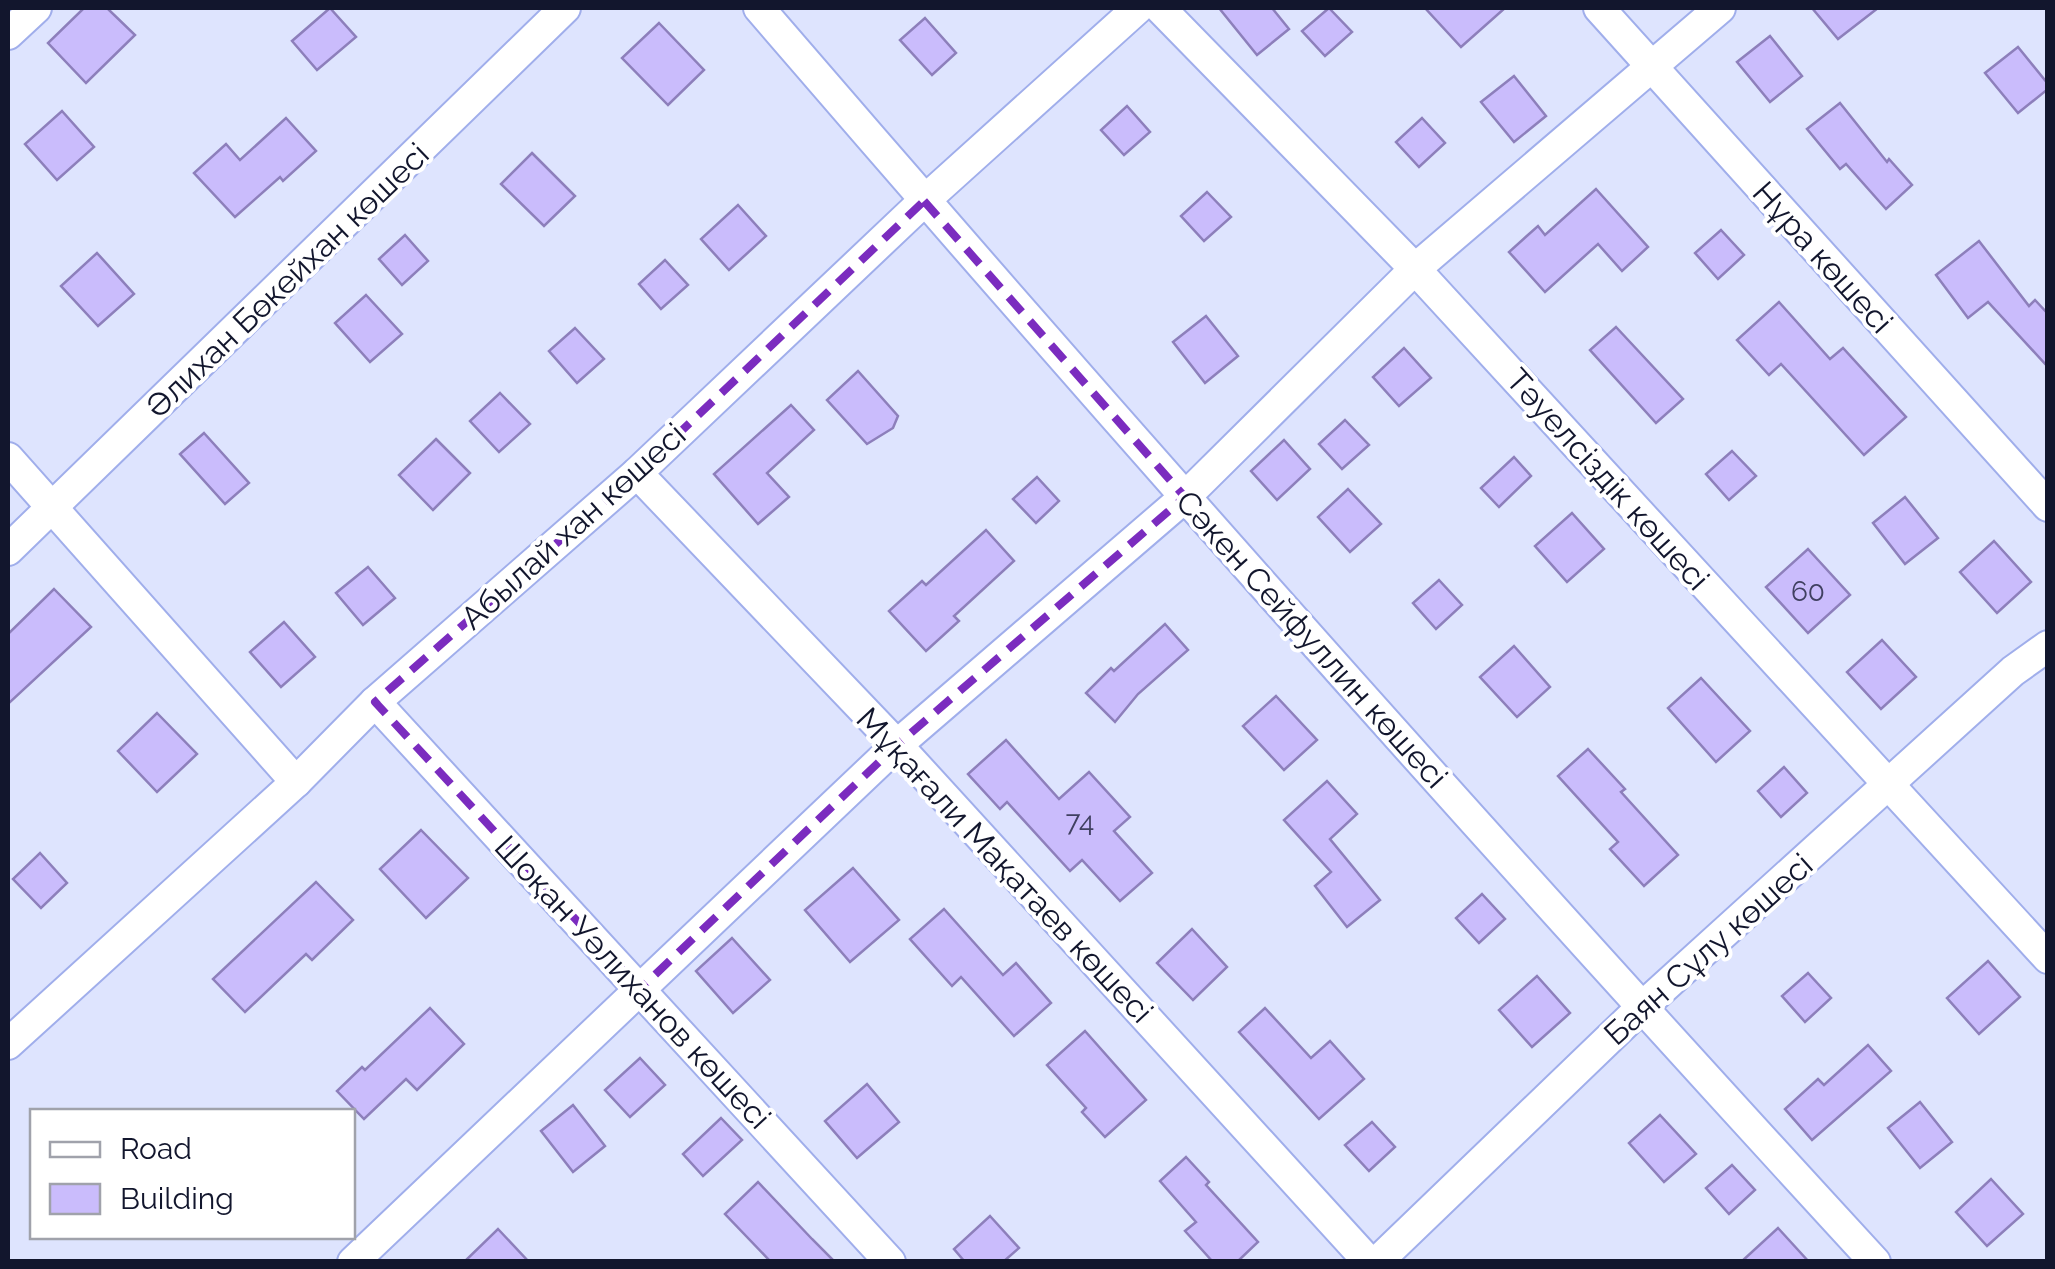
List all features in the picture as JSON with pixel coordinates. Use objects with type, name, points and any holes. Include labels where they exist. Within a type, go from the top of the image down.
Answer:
[{"type":"street","points":[[8,34],[36,8]]},
{"type":"street","name":"Әлихан Бөкейхан көшесі","points":[[8,550],[565,8]]},
{"type":"street","name":"Сәкен Сейфуллин көшесі","points":[[759,8],[1185,497],[1875,1262]]},
{"type":"street","name":"Абылай хан көшесі","points":[[8,1044],[296,782],[375,702],[637,472],[924,201],[1138,8]]},
{"type":"street","name":"Тәуелсіздік көшесі","points":[[1160,8],[1415,269],[2048,958]]},
{"type":"street","name":"Нұра көшесі","points":[[1599,8],[2048,506]]},
{"type":"street","points":[[373,1255],[640,989],[896,745],[1185,497],[1415,269],[1720,8]]},
{"type":"street","points":[[8,458],[296,782]]},
{"type":"street","name":"Мұқағали Мақатаев көшесі","points":[[637,472],[896,745],[1369,1262]]},
{"type":"street","name":"Баян Сұлу көшесі","points":[[1377,1262],[1642,1008],[2012,672],[2048,646]]},
{"type":"street","name":"Шоқан Уәлиханов көшесі","points":[[375,702],[890,1262]]},
{"type":"highlighted area","points":[[924,201],[1185,497],[897,745],[640,989],[375,702],[637,473]]},
{"type":"building","points":[[84,8],[107,8],[135,35],[86,83],[48,43]]},
{"type":"building","points":[[330,8],[356,37],[317,70],[292,41]]},
{"type":"building","points":[[1219,8],[1272,8],[1289,29],[1257,55]]},
{"type":"building","points":[[1329,8],[1352,32],[1325,56],[1302,31]]},
{"type":"building","points":[[1425,8],[1505,8],[1461,47]]},
{"type":"building","points":[[1812,8],[1878,8],[1838,39]]},
{"type":"building","points":[[925,18],[956,53],[932,75],[900,40]]},
{"type":"building","points":[[659,23],[704,70],[668,105],[622,58]]},
{"type":"building","points":[[1770,36],[1802,76],[1770,102],[1737,62]]},
{"type":"building","points":[[2018,47],[2048,89],[2018,113],[1985,73]]},
{"type":"building","points":[[1514,76],[1546,116],[1514,142],[1481,102]]},
{"type":"building","points":[[1840,103],[1887,162],[1889,159],[1912,185],[1886,209],[1846,164],[1840,169],[1807,129]]},
{"type":"building","points":[[1127,106],[1150,132],[1124,155],[1101,130]]},
{"type":"building","points":[[62,111],[94,147],[57,180],[25,144]]},
{"type":"building","points":[[286,118],[316,151],[235,217],[194,173],[226,144],[240,160]]},
{"type":"building","points":[[1422,118],[1445,143],[1419,167],[1396,142]]},
{"type":"building","points":[[532,153],[575,196],[544,226],[501,184]]},
{"type":"building","points":[[1596,189],[1648,247],[1622,271],[1598,244],[1545,292],[1509,252],[1538,226],[1545,235]]},
{"type":"building","points":[[1207,192],[1231,217],[1204,241],[1181,216]]},
{"type":"building","points":[[738,205],[766,236],[729,270],[701,239]]},
{"type":"building","points":[[1721,230],[1744,255],[1718,279],[1695,253]]},
{"type":"building","points":[[405,235],[428,261],[402,285],[379,259]]},
{"type":"building","points":[[1979,241],[2029,306],[2035,300],[2048,314],[2048,367],[1988,302],[1968,318],[1936,275]]},
{"type":"building","points":[[97,253],[134,294],[98,326],[61,286]]},
{"type":"building","points":[[665,260],[688,285],[661,309],[639,284]]},
{"type":"building","points":[[366,295],[402,334],[370,362],[335,323]]},
{"type":"building","points":[[1779,302],[1830,359],[1843,348],[1906,417],[1864,455],[1781,364],[1769,375],[1737,340]]},
{"type":"building","points":[[1206,316],[1238,356],[1205,383],[1173,342]]},
{"type":"building","points":[[1616,327],[1683,399],[1656,423],[1590,350]]},
{"type":"building","points":[[575,328],[604,359],[577,383],[549,351]]},
{"type":"building","points":[[1404,348],[1431,378],[1399,406],[1373,377]]},
{"type":"building","points":[[858,371],[898,416],[893,428],[867,444],[827,400]]},
{"type":"building","points":[[500,393],[530,424],[499,452],[470,421]]},
{"type":"building","points":[[791,405],[814,430],[767,473],[789,497],[758,524],[714,474]]},
{"type":"building","points":[[1345,420],[1369,445],[1342,469],[1319,444]]},
{"type":"building","points":[[204,433],[249,483],[225,504],[180,454]]},
{"type":"building","points":[[436,439],[470,473],[433,510],[399,475]]},
{"type":"building","points":[[1284,440],[1310,469],[1277,500],[1251,471]]},
{"type":"building","points":[[1732,451],[1756,476],[1729,500],[1706,474]]},
{"type":"building","points":[[1514,457],[1531,476],[1499,507],[1481,488]]},
{"type":"building","points":[[1037,477],[1059,501],[1036,523],[1013,499]]},
{"type":"building","points":[[1348,489],[1381,524],[1350,552],[1318,517]]},
{"type":"building","points":[[1905,497],[1938,538],[1905,564],[1873,523]]},
{"type":"building","points":[[1572,513],[1604,549],[1567,582],[1535,546]]},
{"type":"building","points":[[986,530],[1014,561],[954,616],[959,621],[926,651],[889,611],[922,581],[926,585]]},
{"type":"building","points":[[1994,541],[2031,582],[1997,613],[1960,572]]},
{"type":"building","points":[[1808,549],[1850,595],[1808,633],[1766,587]]},
{"type":"building","points":[[368,567],[395,598],[363,625],[336,593]]},
{"type":"building","points":[[1439,580],[1462,605],[1436,629],[1413,603]]},
{"type":"building","points":[[54,589],[91,627],[8,704],[8,634]]},
{"type":"building","points":[[284,622],[315,657],[281,687],[250,652]]},
{"type":"building","points":[[1165,624],[1188,650],[1138,694],[1115,722],[1086,693]]},
{"type":"building","points":[[1882,640],[1916,677],[1881,709],[1847,672]]},
{"type":"building","points":[[1514,646],[1550,687],[1517,717],[1480,677]]},
{"type":"building","points":[[1701,678],[1750,731],[1716,762],[1668,708]]},
{"type":"building","points":[[1276,696],[1317,740],[1284,770],[1243,726]]},
{"type":"building","points":[[157,713],[197,754],[157,792],[118,751]]},
{"type":"building","points":[[1006,740],[1059,799],[1089,772],[1130,817],[1114,831],[1152,873],[1120,901],[1082,860],[1070,871],[1007,802],[1000,809],[968,774]]},
{"type":"building","points":[[1588,749],[1678,855],[1644,886],[1610,849],[1618,842],[1558,776]]},
{"type":"building","points":[[1784,767],[1807,793],[1781,817],[1758,791]]},
{"type":"building","points":[[1327,781],[1357,814],[1330,839],[1380,900],[1347,927],[1315,886],[1331,872],[1284,820]]},
{"type":"building","points":[[421,830],[468,878],[426,918],[380,869]]},
{"type":"building","points":[[40,853],[67,883],[41,908],[13,879]]},
{"type":"building","points":[[853,868],[899,920],[850,962],[805,910]]},
{"type":"building","points":[[316,882],[353,920],[312,960],[306,954],[245,1012],[213,979]]},
{"type":"building","points":[[1482,894],[1505,919],[1479,943],[1456,918]]},
{"type":"building","points":[[944,909],[1003,975],[1016,963],[1051,1003],[1014,1036],[961,977],[952,986],[910,939]]},
{"type":"building","points":[[1192,929],[1227,967],[1193,1000],[1157,963]]},
{"type":"building","points":[[732,938],[770,980],[733,1013],[696,971]]},
{"type":"building","points":[[1988,961],[2020,997],[1979,1034],[1947,998]]},
{"type":"building","points":[[1808,973],[1831,998],[1805,1022],[1782,996]]},
{"type":"building","points":[[1537,976],[1570,1013],[1532,1047],[1499,1010]]},
{"type":"building","points":[[430,1008],[464,1044],[417,1090],[406,1079],[364,1119],[337,1091],[362,1067],[365,1070]]},
{"type":"building","points":[[1265,1008],[1311,1058],[1330,1041],[1364,1079],[1319,1119],[1239,1032]]},
{"type":"building","points":[[1085,1031],[1146,1100],[1105,1137],[1082,1112],[1086,1108],[1047,1065]]},
{"type":"building","points":[[1868,1045],[1891,1071],[1812,1140],[1785,1109],[1818,1079],[1824,1085]]},
{"type":"building","points":[[640,1058],[665,1085],[630,1117],[605,1090]]},
{"type":"building","points":[[867,1084],[899,1122],[857,1158],[825,1121]]},
{"type":"building","points":[[1920,1102],[1952,1142],[1920,1168],[1888,1128]]},
{"type":"building","points":[[573,1105],[605,1146],[573,1172],[541,1131]]},
{"type":"building","points":[[1660,1115],[1696,1154],[1664,1182],[1629,1143]]},
{"type":"building","points":[[721,1118],[742,1140],[703,1176],[683,1154]]},
{"type":"building","points":[[1372,1122],[1395,1147],[1369,1171],[1345,1145]]},
{"type":"building","points":[[1186,1157],[1258,1242],[1237,1262],[1213,1262],[1185,1231],[1196,1222],[1160,1181]]},
{"type":"building","points":[[1732,1165],[1755,1190],[1729,1214],[1706,1188]]},
{"type":"building","points":[[1991,1179],[2023,1214],[1987,1246],[1956,1212]]},
{"type":"building","points":[[758,1182],[835,1262],[771,1262],[725,1214]]},
{"type":"building","points":[[990,1216],[1019,1248],[1003,1262],[965,1262],[954,1249]]},
{"type":"building","points":[[1778,1228],[1809,1262],[1741,1262]]},
{"type":"building","points":[[498,1229],[529,1262],[464,1262]]}]
